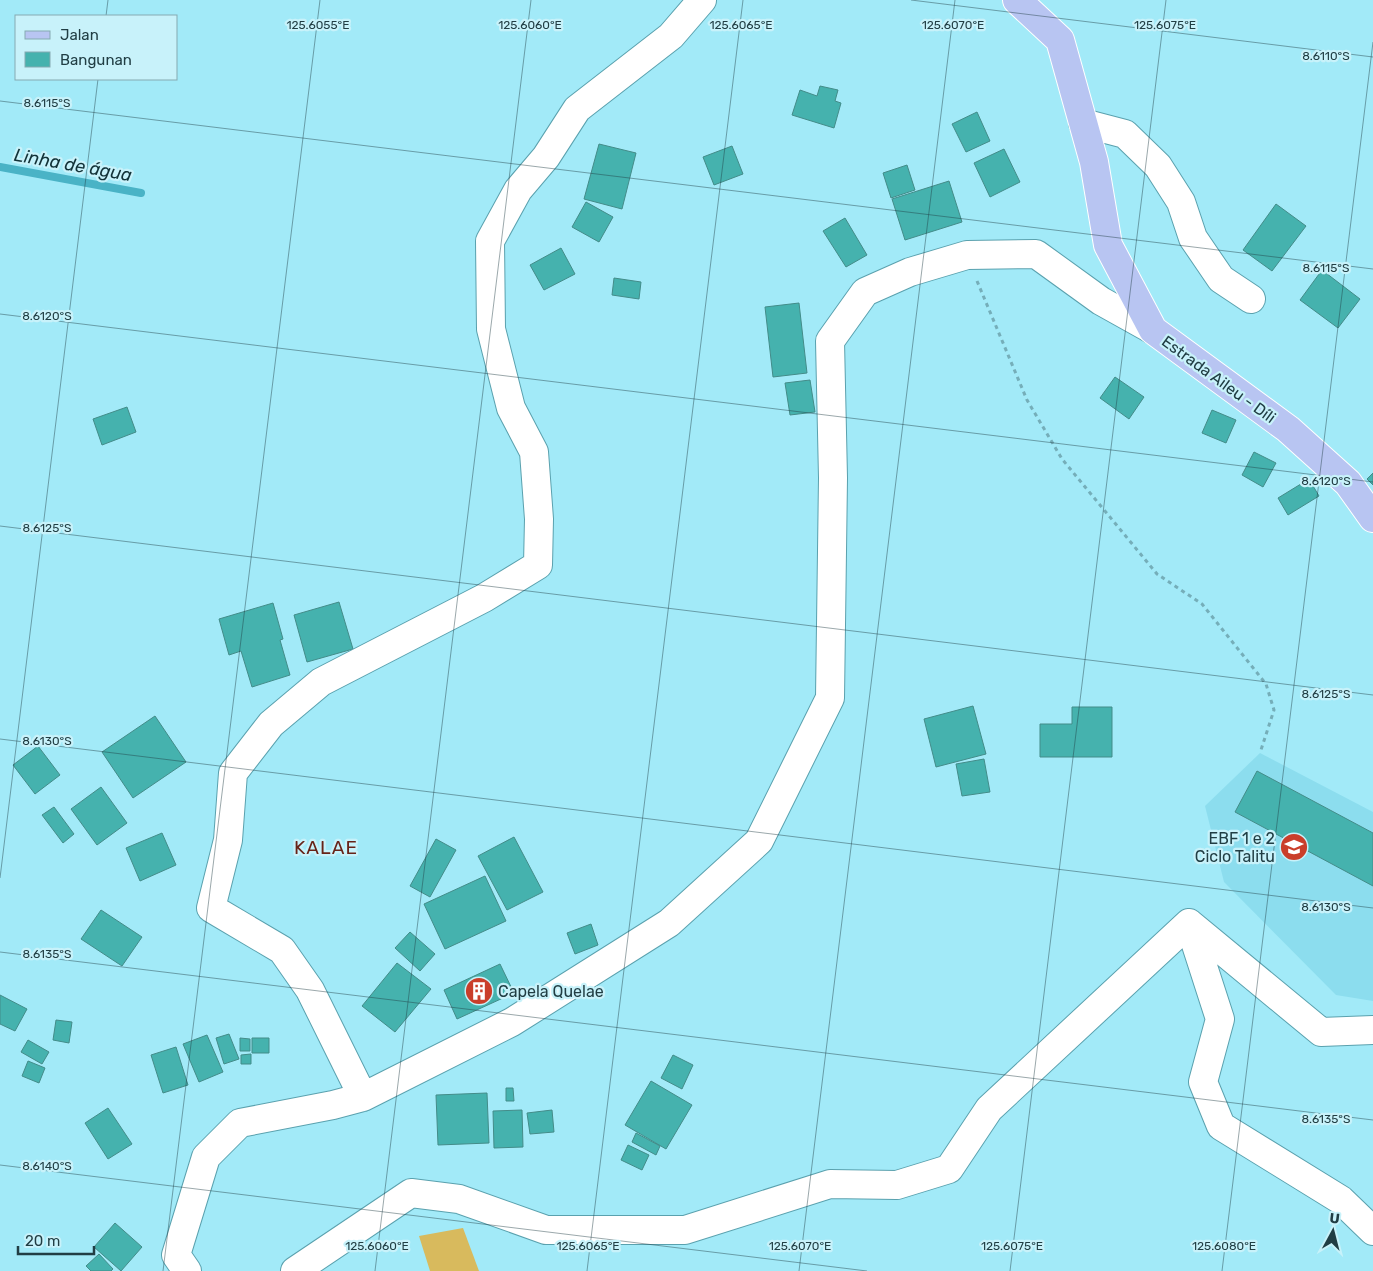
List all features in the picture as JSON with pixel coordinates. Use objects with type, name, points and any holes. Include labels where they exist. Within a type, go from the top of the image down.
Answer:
[{"type":"main road","name":"Estrada Aileu - Díli","points":[[1017,0],[1060,40],[1094,162],[1108,244],[1152,330],[1288,429],[1348,484],[1373,518]]},
{"type":"street","points":[[363,1097],[310,990],[282,950],[211,908],[228,840],[233,773],[271,724],[321,682],[484,598],[538,565],[539,518],[534,452],[511,408],[491,329],[490,241],[518,190],[546,157],[577,109],[671,36],[702,0]]},
{"type":"street","points":[[1083,123],[1126,134],[1158,166],[1181,202],[1193,238],[1222,279],[1251,299]]},
{"type":"street","points":[[187,1271],[176,1255],[206,1157],[240,1123],[333,1105],[363,1097],[512,1022],[669,923],[759,841],[830,698],[832,478],[830,341],[866,292],[910,272],[967,255],[1036,254],[1101,301],[1152,330]]},
{"type":"street","points":[[1189,923],[1321,1032],[1373,1030]]},
{"type":"street","points":[[1189,923],[1220,1019],[1203,1082],[1221,1126],[1341,1200],[1373,1231]]},
{"type":"street","points":[[295,1271],[411,1193],[459,1199],[546,1230],[685,1230],[830,1184],[897,1184],[949,1169],[989,1109],[1189,923]]},
{"type":"path","points":[[967,255],[1027,400],[1062,458],[1157,574],[1202,604],[1266,684],[1274,710],[1260,753]]},
{"type":"shaded area","name":"EBF 1 e 2 Ciclo Talitu","points":[[1260,753],[1373,812],[1373,1001],[1336,995],[1224,882],[1205,806]]},
{"type":"shaded area","points":[[463,1228],[479,1271],[430,1271],[419,1236]]},
{"type":"building","points":[[820,86],[838,90],[835,101],[841,103],[834,128],[792,115],[800,90],[817,96]]},
{"type":"building","points":[[977,112],[990,141],[966,152],[952,124]]},
{"type":"building","points":[[599,144],[636,153],[622,209],[584,199]]},
{"type":"building","points":[[732,146],[743,174],[714,185],[703,157]]},
{"type":"building","points":[[1004,149],[1020,182],[990,197],[974,163]]},
{"type":"building","points":[[907,165],[915,190],[891,198],[883,173]]},
{"type":"building","points":[[949,181],[962,222],[905,240],[892,199]]},
{"type":"building","points":[[586,202],[613,217],[599,242],[572,227]]},
{"type":"building","points":[[1276,204],[1306,226],[1272,271],[1243,250]]},
{"type":"building","points":[[845,218],[867,255],[846,267],[823,231]]},
{"type":"building","points":[[561,248],[575,274],[544,290],[530,265]]},
{"type":"building","points":[[1322,270],[1360,299],[1338,328],[1300,300]]},
{"type":"building","points":[[614,278],[641,282],[639,299],[612,295]]},
{"type":"building","points":[[799,303],[807,373],[773,377],[765,307]]},
{"type":"building","points":[[1115,377],[1144,397],[1129,419],[1100,398]]},
{"type":"building","points":[[810,380],[815,412],[790,415],[785,383]]},
{"type":"building","points":[[127,407],[136,432],[102,445],[93,419]]},
{"type":"building","points":[[1212,410],[1236,420],[1226,443],[1202,433]]},
{"type":"building","points":[[1254,452],[1276,463],[1263,487],[1242,475]]},
{"type":"building","points":[[1373,473],[1373,485],[1367,479]]},
{"type":"building","points":[[1309,479],[1319,496],[1288,515],[1278,498]]},
{"type":"building","points":[[339,602],[353,649],[307,662],[294,615]]},
{"type":"building","points":[[273,603],[283,639],[280,640],[290,675],[252,687],[241,651],[229,655],[219,619]]},
{"type":"building","points":[[973,706],[986,754],[936,767],[924,719]]},
{"type":"building","points":[[1072,707],[1112,707],[1112,757],[1040,757],[1040,724],[1072,724]]},
{"type":"building","points":[[155,716],[186,762],[133,798],[102,752]]},
{"type":"building","points":[[38,746],[60,775],[35,794],[13,765]]},
{"type":"building","points":[[984,759],[990,792],[962,796],[956,764]]},
{"type":"building","points":[[1257,771],[1373,833],[1373,886],[1235,812]]},
{"type":"building","points":[[101,787],[127,823],[97,845],[71,809]]},
{"type":"building","points":[[54,807],[74,834],[63,843],[42,815]]},
{"type":"building","points":[[162,833],[176,865],[140,881],[126,848]]},
{"type":"building","points":[[514,837],[543,892],[507,910],[478,856]]},
{"type":"building","points":[[436,839],[456,850],[430,897],[410,886]]},
{"type":"building","points":[[485,876],[506,921],[445,949],[424,904]]},
{"type":"building","points":[[101,910],[142,937],[122,966],[81,939]]},
{"type":"building","points":[[591,924],[598,945],[575,954],[567,933]]},
{"type":"building","points":[[410,932],[435,954],[420,971],[395,948]]},
{"type":"building","points":[[397,963],[431,989],[395,1032],[362,1006]]},
{"type":"building","name":"Capela Quelae","points":[[500,964],[514,993],[457,1019],[444,990]]},
{"type":"building","points":[[0,995],[27,1009],[15,1031],[0,1024]]},
{"type":"building","points":[[56,1020],[72,1022],[69,1043],[53,1040]]},
{"type":"building","points":[[229,1034],[239,1059],[224,1064],[216,1038]]},
{"type":"building","points":[[207,1035],[223,1072],[199,1082],[183,1044]]},
{"type":"building","points":[[240,1038],[250,1039],[250,1051],[240,1051]]},
{"type":"building","points":[[252,1038],[269,1038],[269,1053],[252,1053]]},
{"type":"building","points":[[28,1040],[49,1052],[42,1064],[21,1052]]},
{"type":"building","points":[[176,1047],[188,1085],[163,1093],[151,1055]]},
{"type":"building","points":[[251,1054],[251,1064],[241,1064],[241,1055]]},
{"type":"building","points":[[673,1055],[693,1065],[682,1089],[661,1078]]},
{"type":"building","points":[[28,1061],[45,1068],[39,1083],[22,1076]]},
{"type":"building","points":[[651,1081],[692,1105],[666,1149],[625,1125]]},
{"type":"building","points":[[506,1088],[513,1088],[514,1101],[506,1101]]},
{"type":"building","points":[[487,1093],[489,1143],[438,1145],[436,1095]]},
{"type":"building","points":[[108,1108],[132,1144],[108,1159],[85,1123]]},
{"type":"building","points":[[522,1110],[523,1147],[494,1148],[493,1111]]},
{"type":"building","points":[[552,1110],[554,1132],[530,1134],[527,1113]]},
{"type":"building","points":[[636,1133],[660,1146],[656,1155],[632,1142]]},
{"type":"building","points":[[628,1145],[649,1155],[642,1170],[621,1160]]},
{"type":"building","points":[[115,1223],[142,1247],[121,1271],[94,1247]]},
{"type":"building","points":[[99,1254],[113,1269],[111,1271],[91,1271],[86,1266]]},
{"type":"waterway","name":"Linha de água","points":[[0,167],[141,193]]},
{"type":"place","name":"EBF 1 e 2 Ciclo Talitu","points":[[1294,847]]},
{"type":"place","name":"Capela Quelae","points":[[479,991]]},
{"type":"district","name":"KALAE","points":[[326,847]]}]
